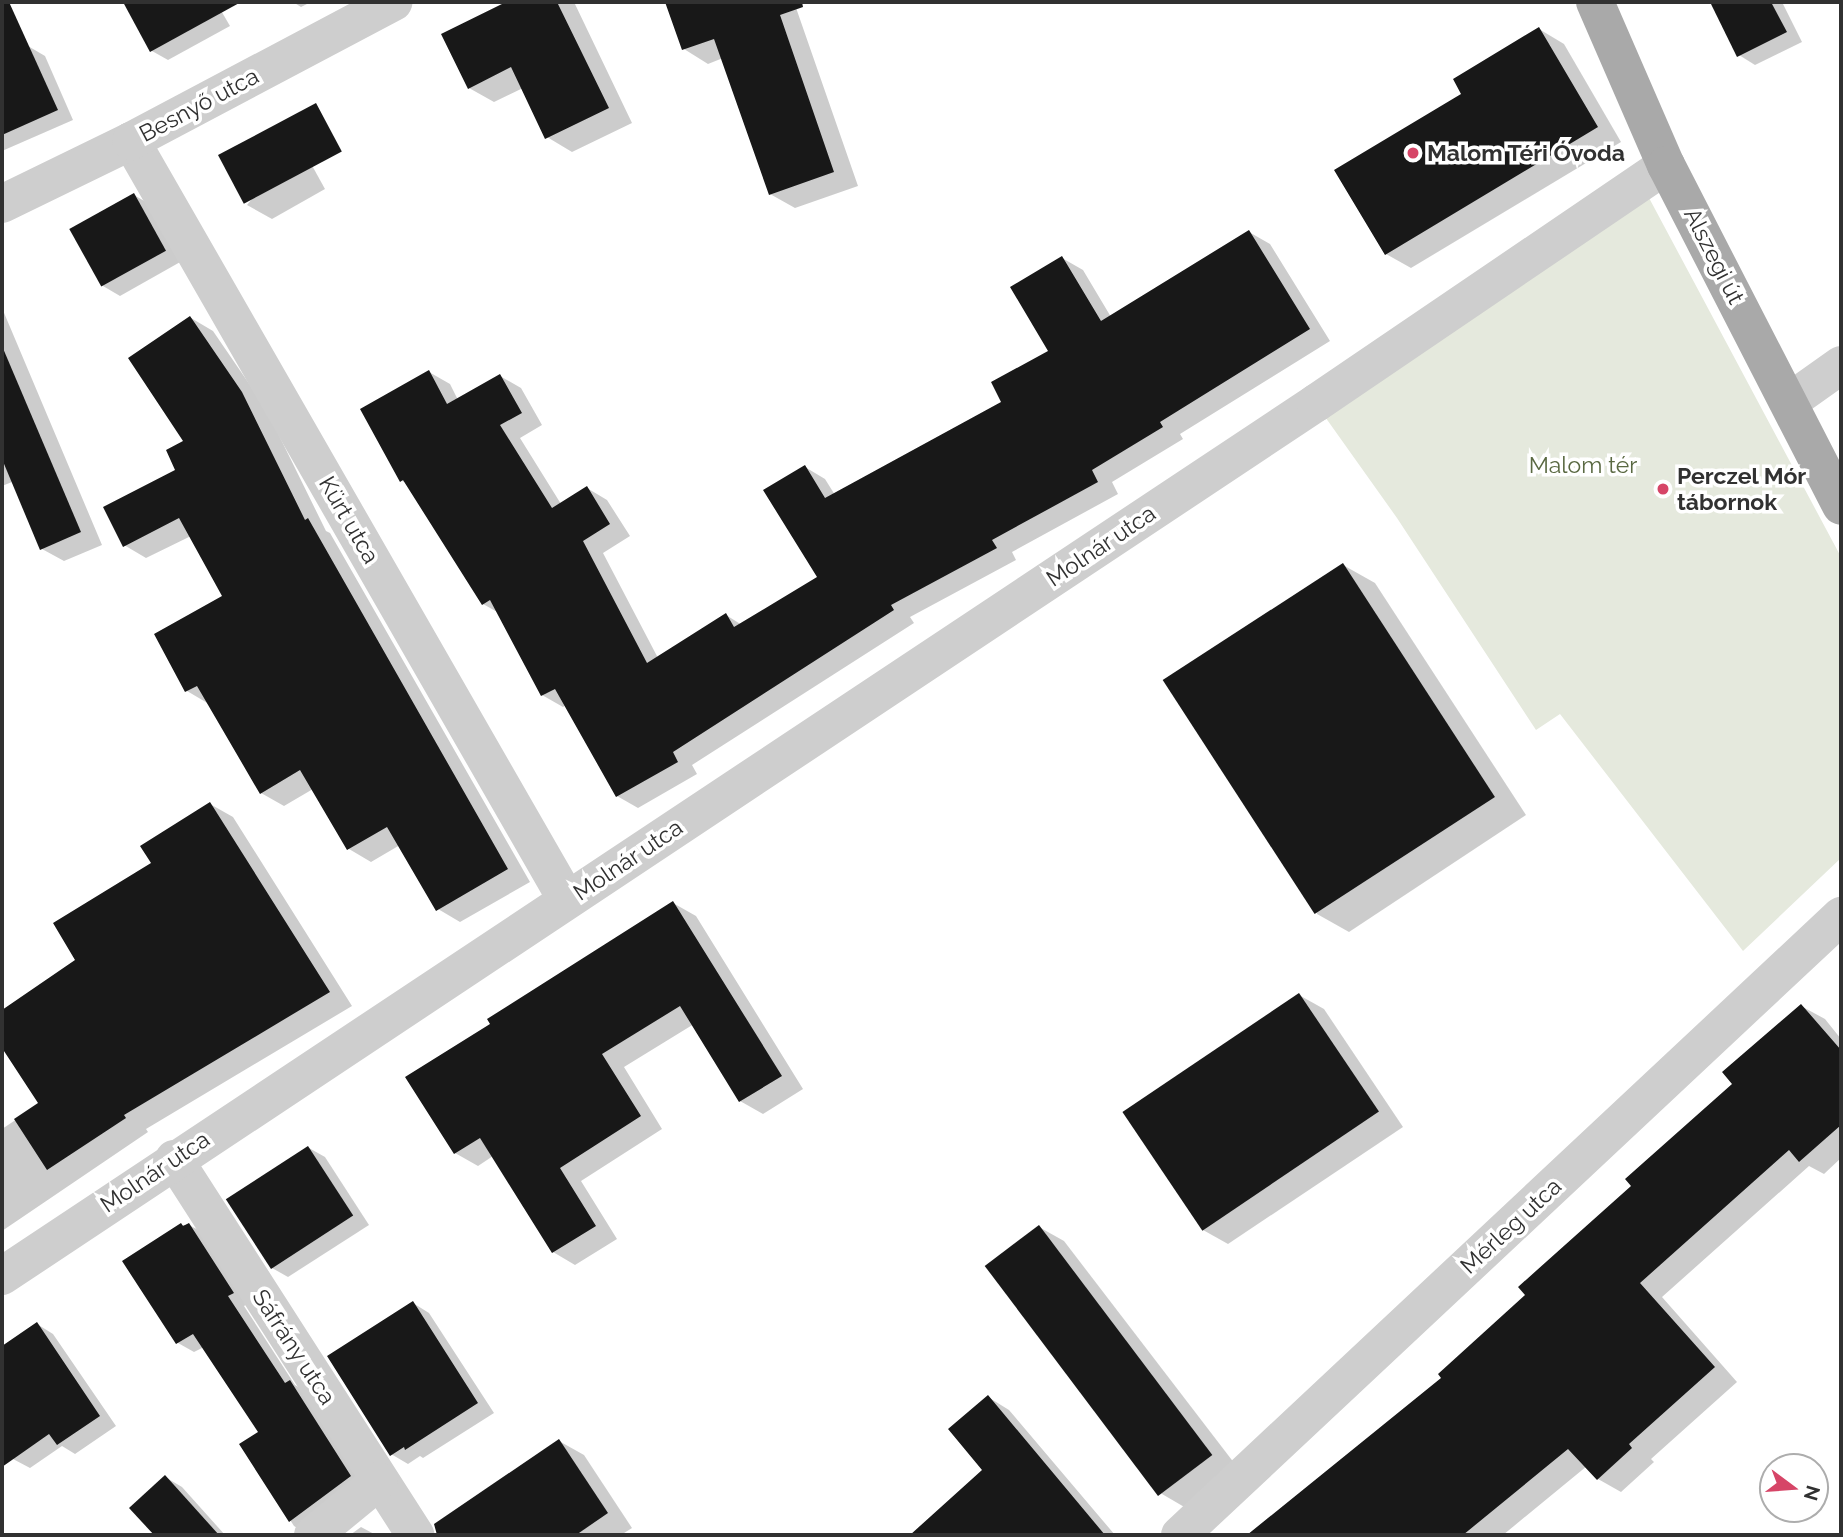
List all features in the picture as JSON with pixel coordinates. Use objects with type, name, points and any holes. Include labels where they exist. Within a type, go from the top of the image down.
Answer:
[{"type":"main road","name":"Alszegi út","points":[[1595,2],[1666,165],[1841,506]]},
{"type":"street","name":"Besnyő utca","points":[[2,204],[131,141],[393,2]]},
{"type":"street","name":"Kürt utca","points":[[131,141],[567,900]]},
{"type":"street","name":"Molnár utca","points":[[2,1276],[174,1159],[1256,444],[1666,165]]},
{"type":"street","points":[[1789,402],[1841,365]]},
{"type":"street","name":"Mérleg utca","points":[[1180,1535],[1841,916]]},
{"type":"street","name":"Sáfrány utca","points":[[174,1159],[415,1535]]},
{"type":"street","points":[[313,1535],[379,1480]]},
{"type":"green space","name":"Malom tér","points":[[1648,196],[1841,557],[1841,858],[1743,951],[1560,714],[1536,730],[1397,518],[1323,414]]},
{"type":"building","points":[[2,2],[9,2],[58,110],[2,135]]},
{"type":"building","points":[[123,2],[241,2],[150,52]]},
{"type":"building","points":[[506,2],[557,2],[609,108],[545,139],[511,67],[468,89],[441,34]]},
{"type":"building","points":[[665,2],[802,2],[803,7],[780,15],[834,172],[769,195],[714,39],[682,50]]},
{"type":"building","points":[[1710,2],[1771,2],[1787,32],[1737,57]]},
{"type":"building","points":[[1539,27],[1598,127],[1385,255],[1334,170],[1461,94],[1453,79]]},
{"type":"building","points":[[316,103],[342,152],[244,204],[218,155]]},
{"type":"building","points":[[134,193],[166,251],[101,287],[69,229]]},
{"type":"building","points":[[1249,230],[1310,329],[1160,422],[1163,427],[1092,470],[1098,482],[992,540],[997,548],[891,605],[894,610],[673,752],[678,762],[616,797],[555,689],[541,696],[490,600],[482,605],[403,480],[400,482],[360,409],[429,370],[447,404],[500,374],[522,413],[500,425],[552,508],[587,486],[610,524],[583,541],[647,663],[726,613],[734,627],[817,577],[763,490],[805,465],[825,498],[1001,402],[991,382],[1048,351],[1010,287],[1062,256],[1101,321]]},
{"type":"building","points":[[190,316],[242,392],[305,520],[308,518],[508,869],[436,911],[387,827],[347,850],[300,770],[260,794],[197,686],[185,692],[154,634],[222,596],[179,518],[123,547],[103,507],[175,470],[166,450],[183,441],[128,358]]},
{"type":"building","points":[[2,346],[81,532],[40,550],[2,459]]},
{"type":"building","points":[[1343,563],[1495,797],[1315,914],[1163,680]]},
{"type":"building","points":[[210,802],[330,992],[124,1115],[126,1118],[47,1170],[14,1119],[38,1103],[2,1048],[2,1010],[75,960],[53,923],[151,863],[140,846]]},
{"type":"building","points":[[673,901],[782,1076],[739,1102],[680,1006],[602,1054],[641,1116],[560,1168],[596,1226],[552,1253],[480,1138],[454,1154],[405,1077],[490,1024],[487,1019]]},
{"type":"building","points":[[1299,993],[1379,1112],[1202,1231],[1122,1112]]},
{"type":"building","points":[[1801,1004],[1841,1050],[1841,1125],[1799,1162],[1789,1150],[1640,1283],[1715,1367],[1629,1444],[1632,1448],[1597,1480],[1568,1449],[1463,1535],[1247,1535],[1441,1378],[1438,1374],[1525,1295],[1518,1287],[1631,1186],[1625,1179],[1732,1084],[1722,1072]]},
{"type":"building","points":[[308,1146],[353,1216],[271,1269],[226,1199]]},
{"type":"building","points":[[181,1223],[183,1226],[189,1223],[234,1293],[228,1296],[285,1383],[290,1380],[351,1476],[289,1522],[239,1444],[258,1432],[193,1334],[176,1344],[122,1261]]},
{"type":"building","points":[[1039,1225],[1212,1455],[1158,1496],[985,1266]]},
{"type":"building","points":[[413,1301],[478,1403],[405,1450],[404,1447],[390,1456],[327,1356]]},
{"type":"building","points":[[37,1322],[100,1416],[57,1445],[49,1434],[2,1467],[2,1346]]},
{"type":"building","points":[[988,1395],[1105,1535],[910,1535],[982,1470],[948,1429]]},
{"type":"building","points":[[559,1439],[608,1513],[576,1535],[437,1535],[434,1524]]},
{"type":"building","points":[[165,1475],[219,1535],[154,1535],[129,1508]]},
{"type":"place","name":"Malom Téri Óvoda","points":[[1413,153]]},
{"type":"place","name":"Perczel Mór tábornok","points":[[1663,489]]}]
